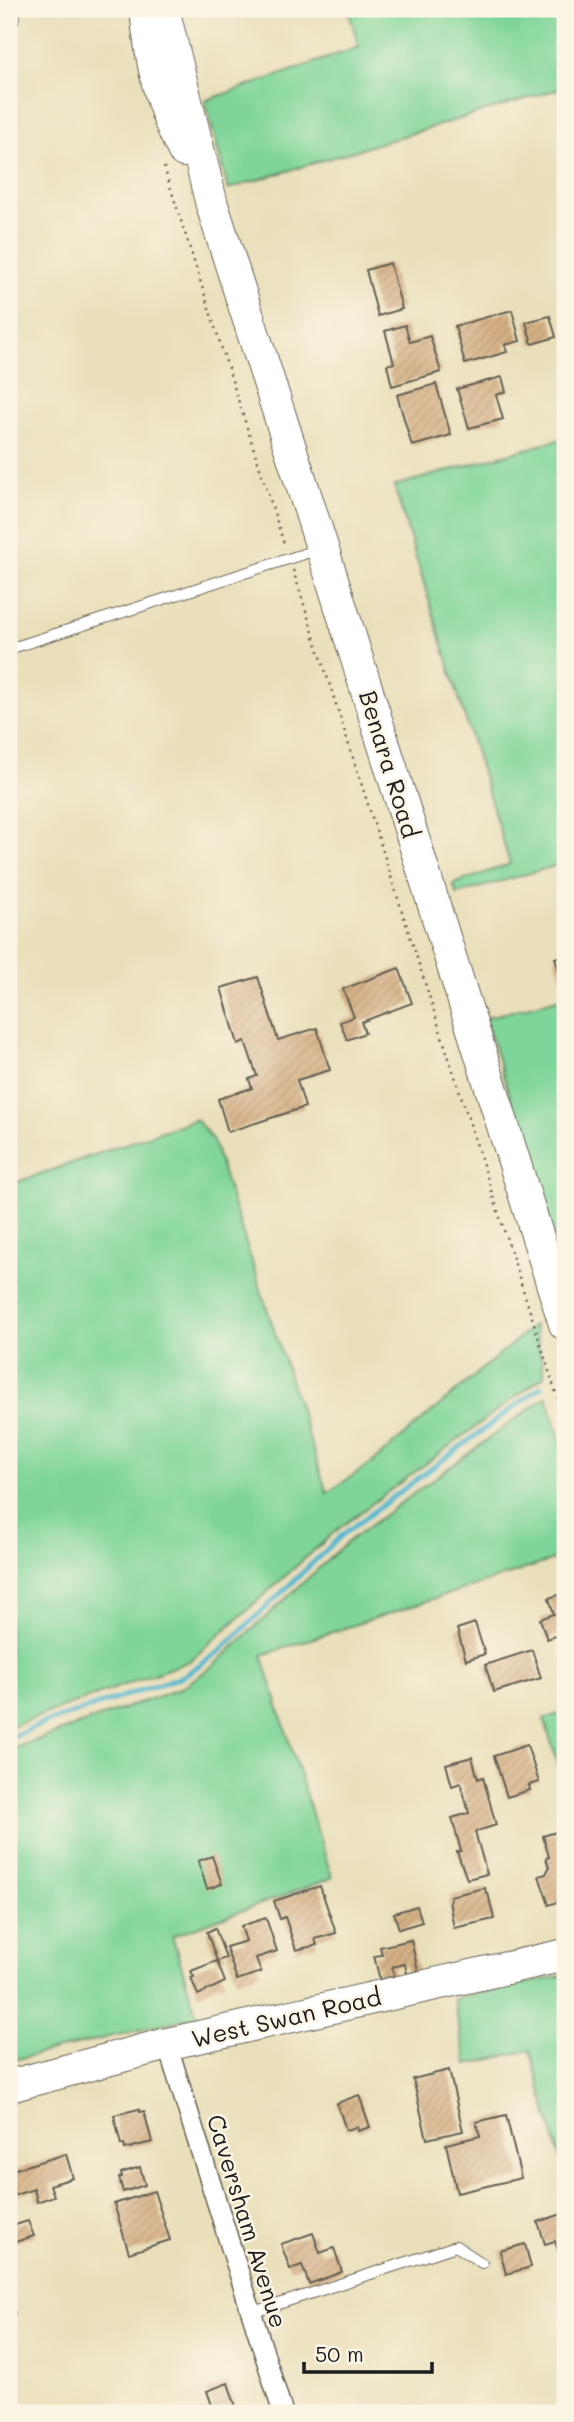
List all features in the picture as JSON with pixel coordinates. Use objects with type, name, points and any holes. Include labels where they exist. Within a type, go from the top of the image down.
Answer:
[{"type":"main road","name":"Benara Road","points":[[146,9],[151,60],[163,105],[212,205]]},
{"type":"main road","name":"Benara Road","points":[[163,9],[212,205],[323,547],[565,1324]]},
{"type":"main road","name":"West Swan Road","points":[[9,2086],[167,2044],[565,1955]]},
{"type":"street","name":"Caversham Avenue","points":[[167,2044],[283,2413]]},
{"type":"lane","points":[[9,28],[16,9]]},
{"type":"lane","points":[[9,649],[323,547]]},
{"type":"lane","points":[[251,2313],[456,2246],[481,2263]]},
{"type":"path","points":[[163,164],[565,1421]]},
{"type":"green space","points":[[348,9],[565,9],[565,87],[228,189],[205,101],[359,47]]},
{"type":"green space","points":[[565,438],[565,863],[457,894],[453,884],[510,864],[394,486]]},
{"type":"green space","points":[[565,997],[565,1271],[485,1018]]},
{"type":"green space","points":[[196,1119],[212,1139],[327,1493],[373,1462],[534,1325],[545,1375],[338,1529],[190,1661],[9,1727],[9,1185]]},
{"type":"green space","points":[[547,1396],[565,1456],[565,1556],[262,1655],[332,1878],[172,1936],[197,2016],[9,2061],[9,1750],[181,1688],[213,1666],[346,1543]]},
{"type":"green space","points":[[565,1712],[565,1786],[544,1719]]},
{"type":"green space","points":[[565,1975],[565,2157],[560,2158],[530,2050],[467,2065],[453,1999]]},
{"type":"building","points":[[390,263],[402,309],[378,316],[366,270]]},
{"type":"building","points":[[512,310],[520,341],[505,345],[507,352],[465,364],[455,326]]},
{"type":"building","points":[[550,316],[556,337],[532,344],[526,322]]},
{"type":"building","points":[[405,325],[410,342],[430,336],[441,372],[392,386],[387,365],[394,363],[385,331]]},
{"type":"building","points":[[502,377],[506,392],[496,395],[503,419],[469,428],[457,389]]},
{"type":"building","points":[[436,384],[451,435],[412,446],[397,395]]},
{"type":"building","points":[[565,955],[565,979],[562,980],[555,958]]},
{"type":"building","points":[[399,968],[412,1003],[361,1022],[365,1033],[347,1040],[340,1022],[354,1017],[343,989]]},
{"type":"building","points":[[258,977],[278,1040],[317,1028],[330,1070],[297,1080],[305,1107],[228,1132],[218,1099],[252,1088],[249,1079],[257,1076],[245,1041],[238,1044],[221,988]]},
{"type":"building","points":[[565,1593],[565,1633],[547,1639],[540,1619],[554,1614],[549,1598]]},
{"type":"building","points":[[475,1623],[485,1654],[466,1660],[457,1629]]},
{"type":"building","points":[[532,1650],[541,1678],[494,1692],[485,1665]]},
{"type":"building","points":[[527,1745],[539,1782],[529,1785],[530,1790],[507,1797],[494,1756]]},
{"type":"building","points":[[472,1757],[478,1779],[483,1777],[496,1825],[475,1832],[487,1874],[467,1879],[457,1852],[461,1851],[452,1818],[469,1813],[461,1783],[452,1786],[446,1764]]},
{"type":"building","points":[[556,1832],[558,1841],[565,1839],[565,1899],[549,1905],[539,1876],[546,1874],[549,1868],[543,1836]]},
{"type":"building","points":[[212,1856],[222,1884],[207,1889],[198,1861]]},
{"type":"building","points":[[320,1886],[336,1933],[315,1939],[317,1945],[296,1950],[285,1917],[280,1919],[274,1901]]},
{"type":"building","points":[[485,1888],[494,1919],[454,1928],[450,1896]]},
{"type":"building","points":[[417,1906],[422,1922],[399,1929],[394,1913]]},
{"type":"building","points":[[266,1918],[277,1951],[256,1958],[261,1972],[237,1980],[226,1947],[246,1941],[241,1926]]},
{"type":"building","points":[[215,1928],[226,1958],[217,1961],[207,1932]]},
{"type":"building","points":[[411,1940],[418,1971],[407,1974],[405,1964],[392,1967],[394,1976],[380,1980],[374,1956],[382,1955],[380,1947]]},
{"type":"building","points":[[217,1961],[225,1982],[198,1995],[191,1971]]},
{"type":"building","points":[[449,2070],[463,2131],[427,2139],[413,2079]]},
{"type":"building","points":[[359,2095],[370,2127],[358,2131],[357,2127],[346,2130],[337,2103]]},
{"type":"building","points":[[139,2109],[140,2112],[144,2111],[152,2142],[125,2149],[124,2144],[121,2145],[114,2115]]},
{"type":"building","points":[[506,2115],[521,2178],[457,2193],[446,2144],[480,2136],[476,2122]]},
{"type":"building","points":[[66,2154],[73,2178],[50,2185],[54,2196],[37,2202],[34,2189],[9,2197],[9,2171]]},
{"type":"building","points":[[140,2167],[145,2185],[123,2192],[119,2178],[122,2177],[121,2173]]},
{"type":"building","points":[[154,2191],[170,2240],[129,2253],[114,2204]]},
{"type":"building","points":[[565,2213],[565,2273],[555,2241],[545,2244],[538,2222]]},
{"type":"building","points":[[28,2221],[34,2236],[12,2243],[9,2227]]},
{"type":"building","points":[[313,2233],[320,2253],[334,2248],[342,2272],[309,2284],[302,2265],[290,2269],[281,2244]]},
{"type":"building","points":[[525,2244],[531,2267],[506,2274],[500,2251]]},
{"type":"building","points":[[9,2296],[15,2314],[9,2316]]},
{"type":"building","points":[[228,2383],[238,2413],[198,2413],[213,2408],[207,2391]]},
{"type":"waterway","points":[[9,1738],[42,1724],[183,1676],[219,1652],[342,1535],[541,1387]]}]
